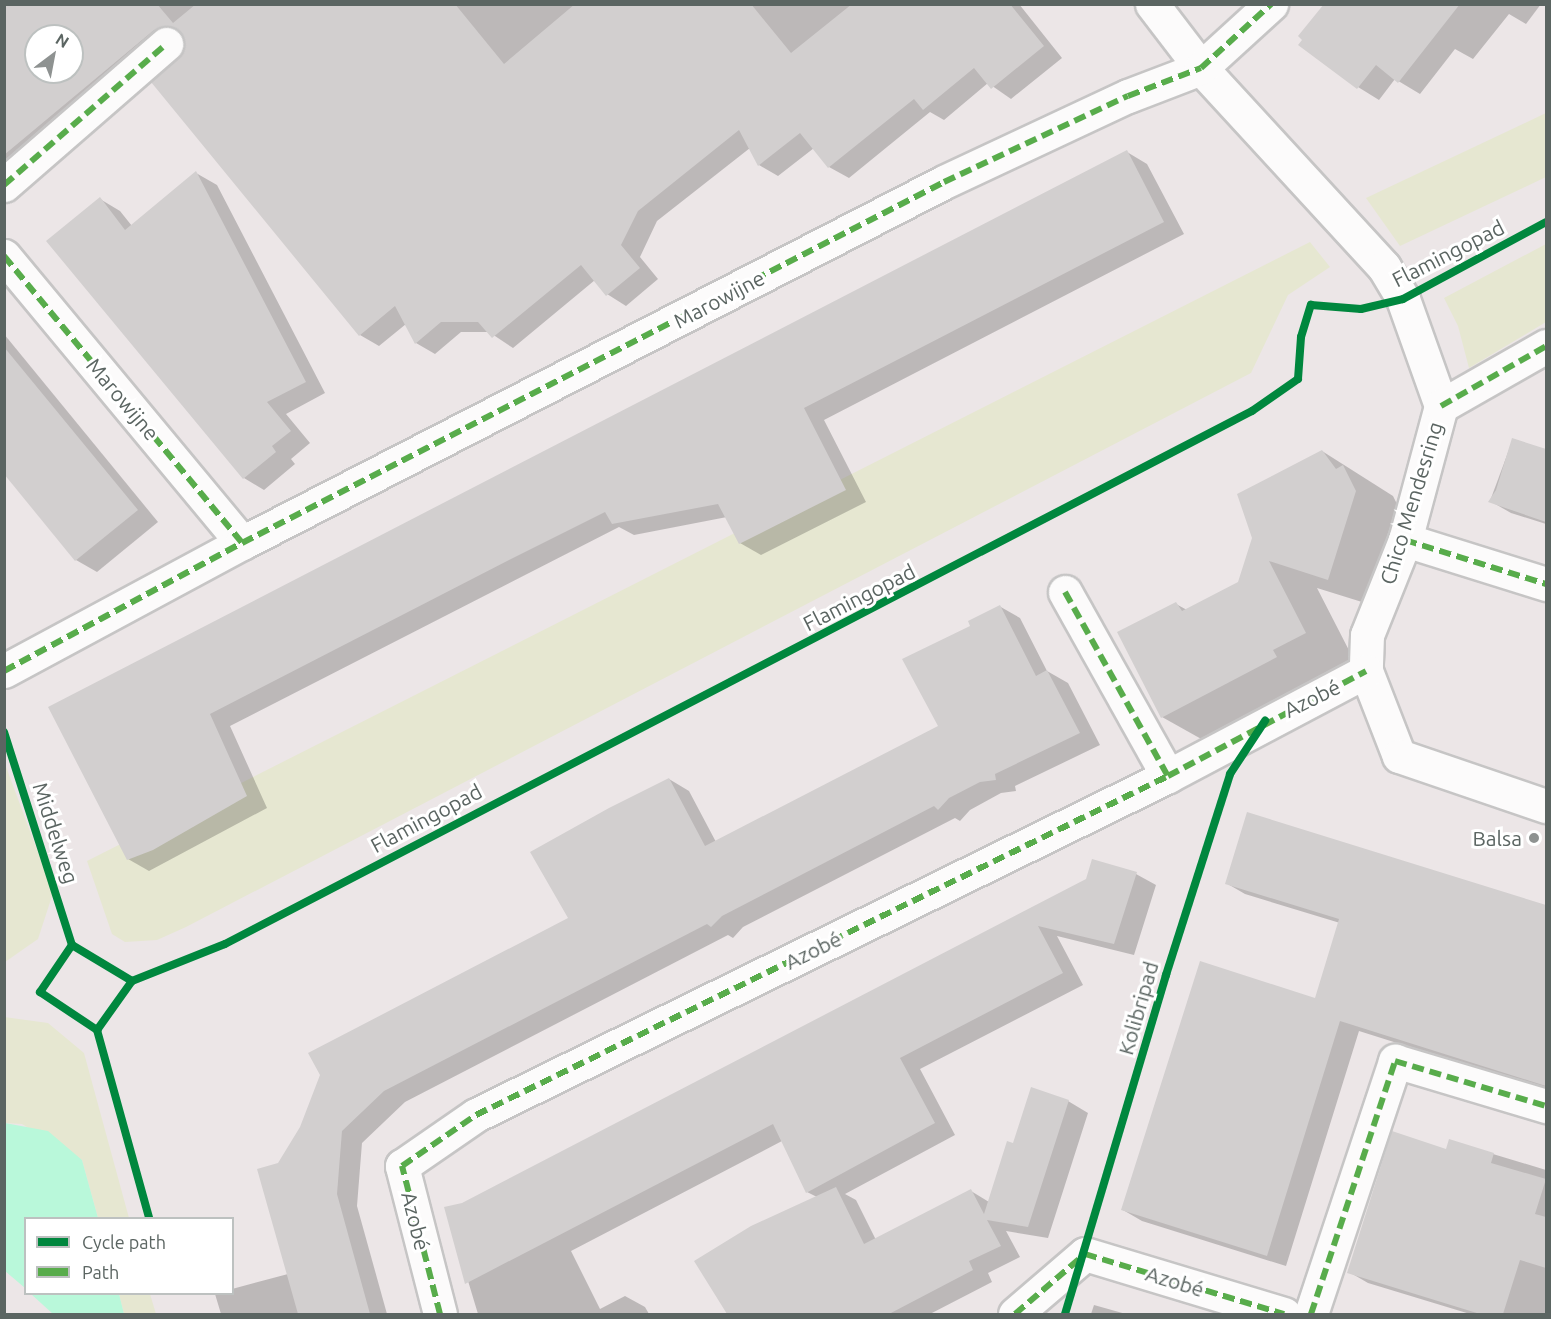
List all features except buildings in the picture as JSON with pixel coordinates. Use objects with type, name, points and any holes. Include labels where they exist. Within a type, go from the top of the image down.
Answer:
[{"type":"street","name":"Chico Mendesring","points":[[1152,4],[1201,68],[1384,267],[1403,299],[1441,406],[1405,540],[1367,635],[1366,671],[1399,756],[1546,806]]},
{"type":"street","points":[[1201,68],[1271,4]]},
{"type":"street","points":[[4,185],[165,44]]},
{"type":"street","name":"Marowijne","points":[[4,671],[242,543],[944,182],[1128,96],[1201,68]]},
{"type":"street","name":"Marowijne","points":[[4,256],[242,543]]},
{"type":"street","points":[[1441,406],[1546,346]]},
{"type":"street","points":[[1405,540],[1546,584]]},
{"type":"street","points":[[1065,592],[1168,776]]},
{"type":"street","name":"Azobé","points":[[440,1314],[402,1166],[476,1115],[1168,776],[1366,671]]},
{"type":"street","points":[[1311,1314],[1395,1061],[1546,1106]]},
{"type":"street","name":"Azobé","points":[[1015,1314],[1085,1254],[1284,1314]]},
{"type":"shaded area","points":[[1546,113],[1546,177],[1400,246],[1366,198]]},
{"type":"shaded area","points":[[1310,242],[1330,267],[1288,295],[1251,373],[186,927],[157,940],[125,942],[112,934],[87,861]]},
{"type":"shaded area","points":[[1546,244],[1546,322],[1469,368],[1458,326],[1444,298]]},
{"type":"shaded area","points":[[5,764],[53,893],[38,939],[5,962]]},
{"type":"shaded area","points":[[4,1017],[48,1023],[84,1053],[129,1217],[98,1217],[82,1160],[22,1124],[5,1123]]},
{"type":"shaded area","points":[[5,1123],[48,1131],[82,1160],[98,1217],[24,1217],[24,1287],[5,1271]]},
{"type":"shaded area","points":[[32,1295],[119,1295],[124,1314],[53,1314]]},
{"type":"shaded area","points":[[119,1295],[150,1295],[156,1314],[124,1314]]},
{"type":"marked path","points":[[4,671],[242,543],[944,182],[1128,96],[1201,68],[1271,4]]},
{"type":"marked path","points":[[4,185],[166,44]]},
{"type":"marked path","points":[[4,256],[242,543]]},
{"type":"marked path","points":[[1441,406],[1546,346]]},
{"type":"marked path","points":[[1405,540],[1546,584]]},
{"type":"marked path","points":[[1065,592],[1168,776]]},
{"type":"marked path","points":[[440,1314],[402,1166],[476,1115],[1168,776],[1366,671]]},
{"type":"marked path","points":[[1311,1314],[1395,1061],[1546,1106]]},
{"type":"marked path","points":[[1015,1314],[1085,1254],[1284,1314]]},
{"type":"cycle path","name":"Flamingopad","points":[[132,981],[225,944],[1252,411],[1298,379],[1301,337],[1311,305],[1361,309],[1403,299],[1546,222]]},
{"type":"cycle path","name":"Kolibripad","points":[[1065,1314],[1166,975],[1230,774],[1265,721]]},
{"type":"cycle path","name":"Middelweg","points":[[4,732],[72,945],[40,992],[97,1030],[149,1217]]},
{"type":"cycle path","points":[[72,945],[132,981],[97,1030]]},
{"type":"place","name":"Balsa","points":[[1534,838]]}]
